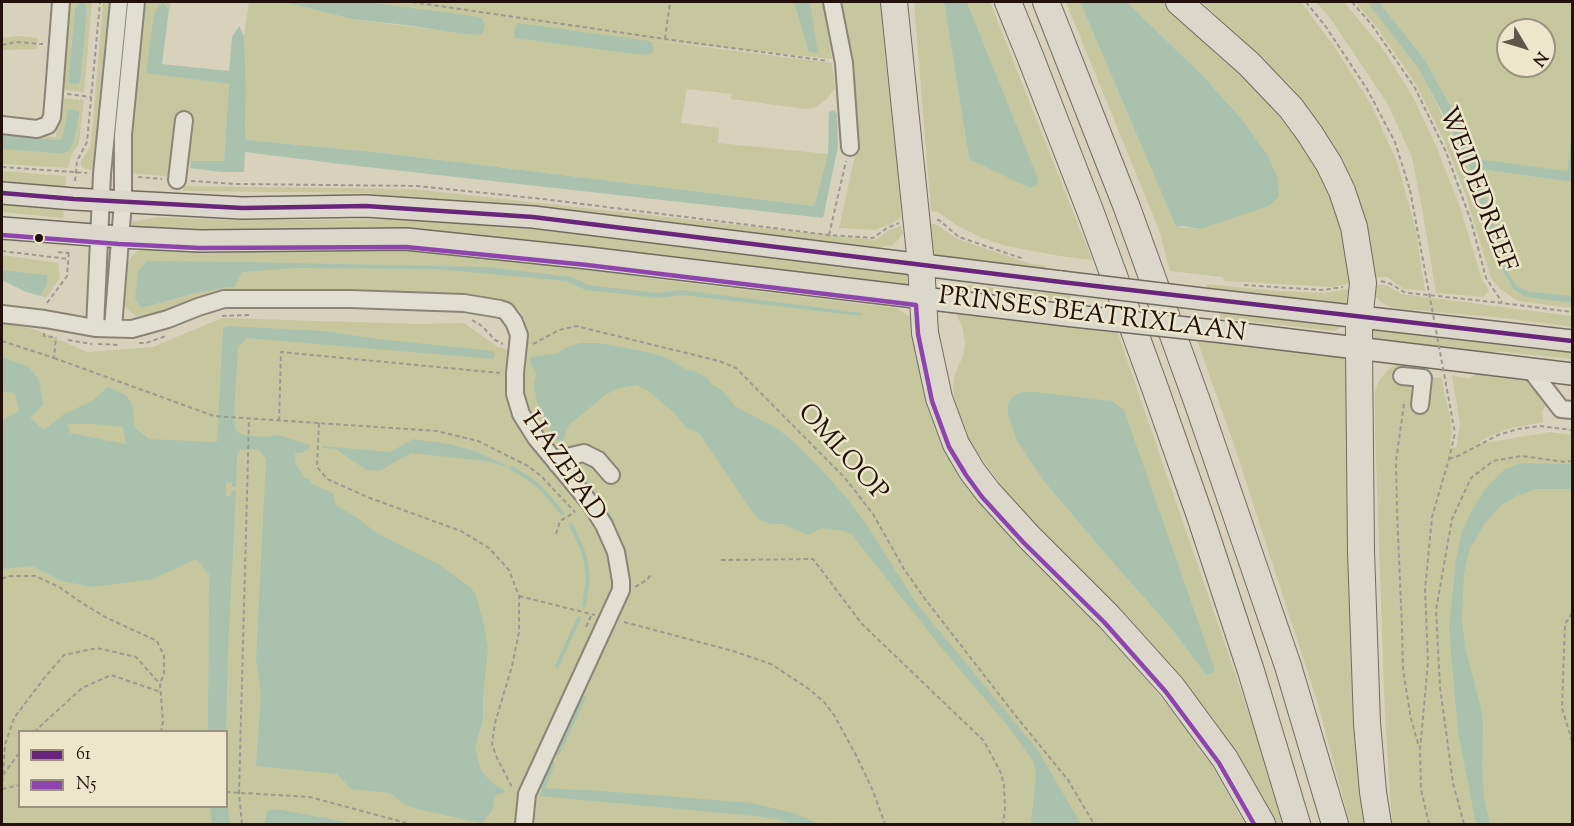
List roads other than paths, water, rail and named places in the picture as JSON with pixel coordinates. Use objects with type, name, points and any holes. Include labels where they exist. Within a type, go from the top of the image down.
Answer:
[{"type":"highway","points":[[894,2],[921,264],[925,333],[939,398],[956,444],[972,471],[1001,507],[1109,617],[1172,687],[1225,759],[1262,825]]},
{"type":"highway","points":[[1008,2],[1091,213],[1200,516],[1297,825]]},
{"type":"highway","points":[[1046,2],[1126,206],[1202,415],[1288,666],[1335,825]]},
{"type":"highway","points":[[1179,2],[1249,64],[1291,108],[1329,164],[1342,191],[1354,227],[1363,283],[1359,349],[1365,676],[1373,792],[1378,825]]},
{"type":"main road","name":"PRINSES BEATRIXLAAN","points":[[2,193],[101,201],[242,208],[366,206],[533,217],[1210,300],[1572,341]]},
{"type":"main road","name":"PRINSES BEATRIXLAAN","points":[[2,228],[200,241],[406,239],[588,258],[1572,374]]},
{"type":"street","points":[[2,125],[37,129],[48,125],[52,117],[61,2]]},
{"type":"street","points":[[113,328],[110,236],[101,201],[119,2]]},
{"type":"street","points":[[95,328],[110,236],[123,202],[123,135],[135,2]]},
{"type":"street","points":[[831,2],[844,63],[850,147]]},
{"type":"street","points":[[177,180],[184,120]]},
{"type":"street","name":"HAZEPAD","points":[[2,314],[95,328],[132,329],[224,299],[350,299],[464,303],[506,311],[519,335],[511,344],[515,394],[521,414],[536,438],[590,503],[604,525],[616,552],[621,581],[621,590],[604,613],[527,794],[524,825]]},
{"type":"street","points":[[1530,369],[1561,409],[1572,410]]},
{"type":"street","points":[[1408,376],[1423,378],[1420,405]]},
{"type":"street","points":[[557,464],[571,456],[584,453],[598,460],[611,475]]},
{"type":"waterway","points":[[512,468],[543,490],[562,513]]},
{"type":"waterway","points":[[577,468],[593,491]]},
{"type":"waterway","points":[[601,502],[612,521]]},
{"type":"waterway","points":[[571,525],[586,561],[588,579],[584,605]]},
{"type":"waterway","points":[[557,666],[579,618]]},
{"type":"waterway","points":[[558,753],[584,698]]},
{"type":"waterway","points":[[543,788],[553,764]]}]
